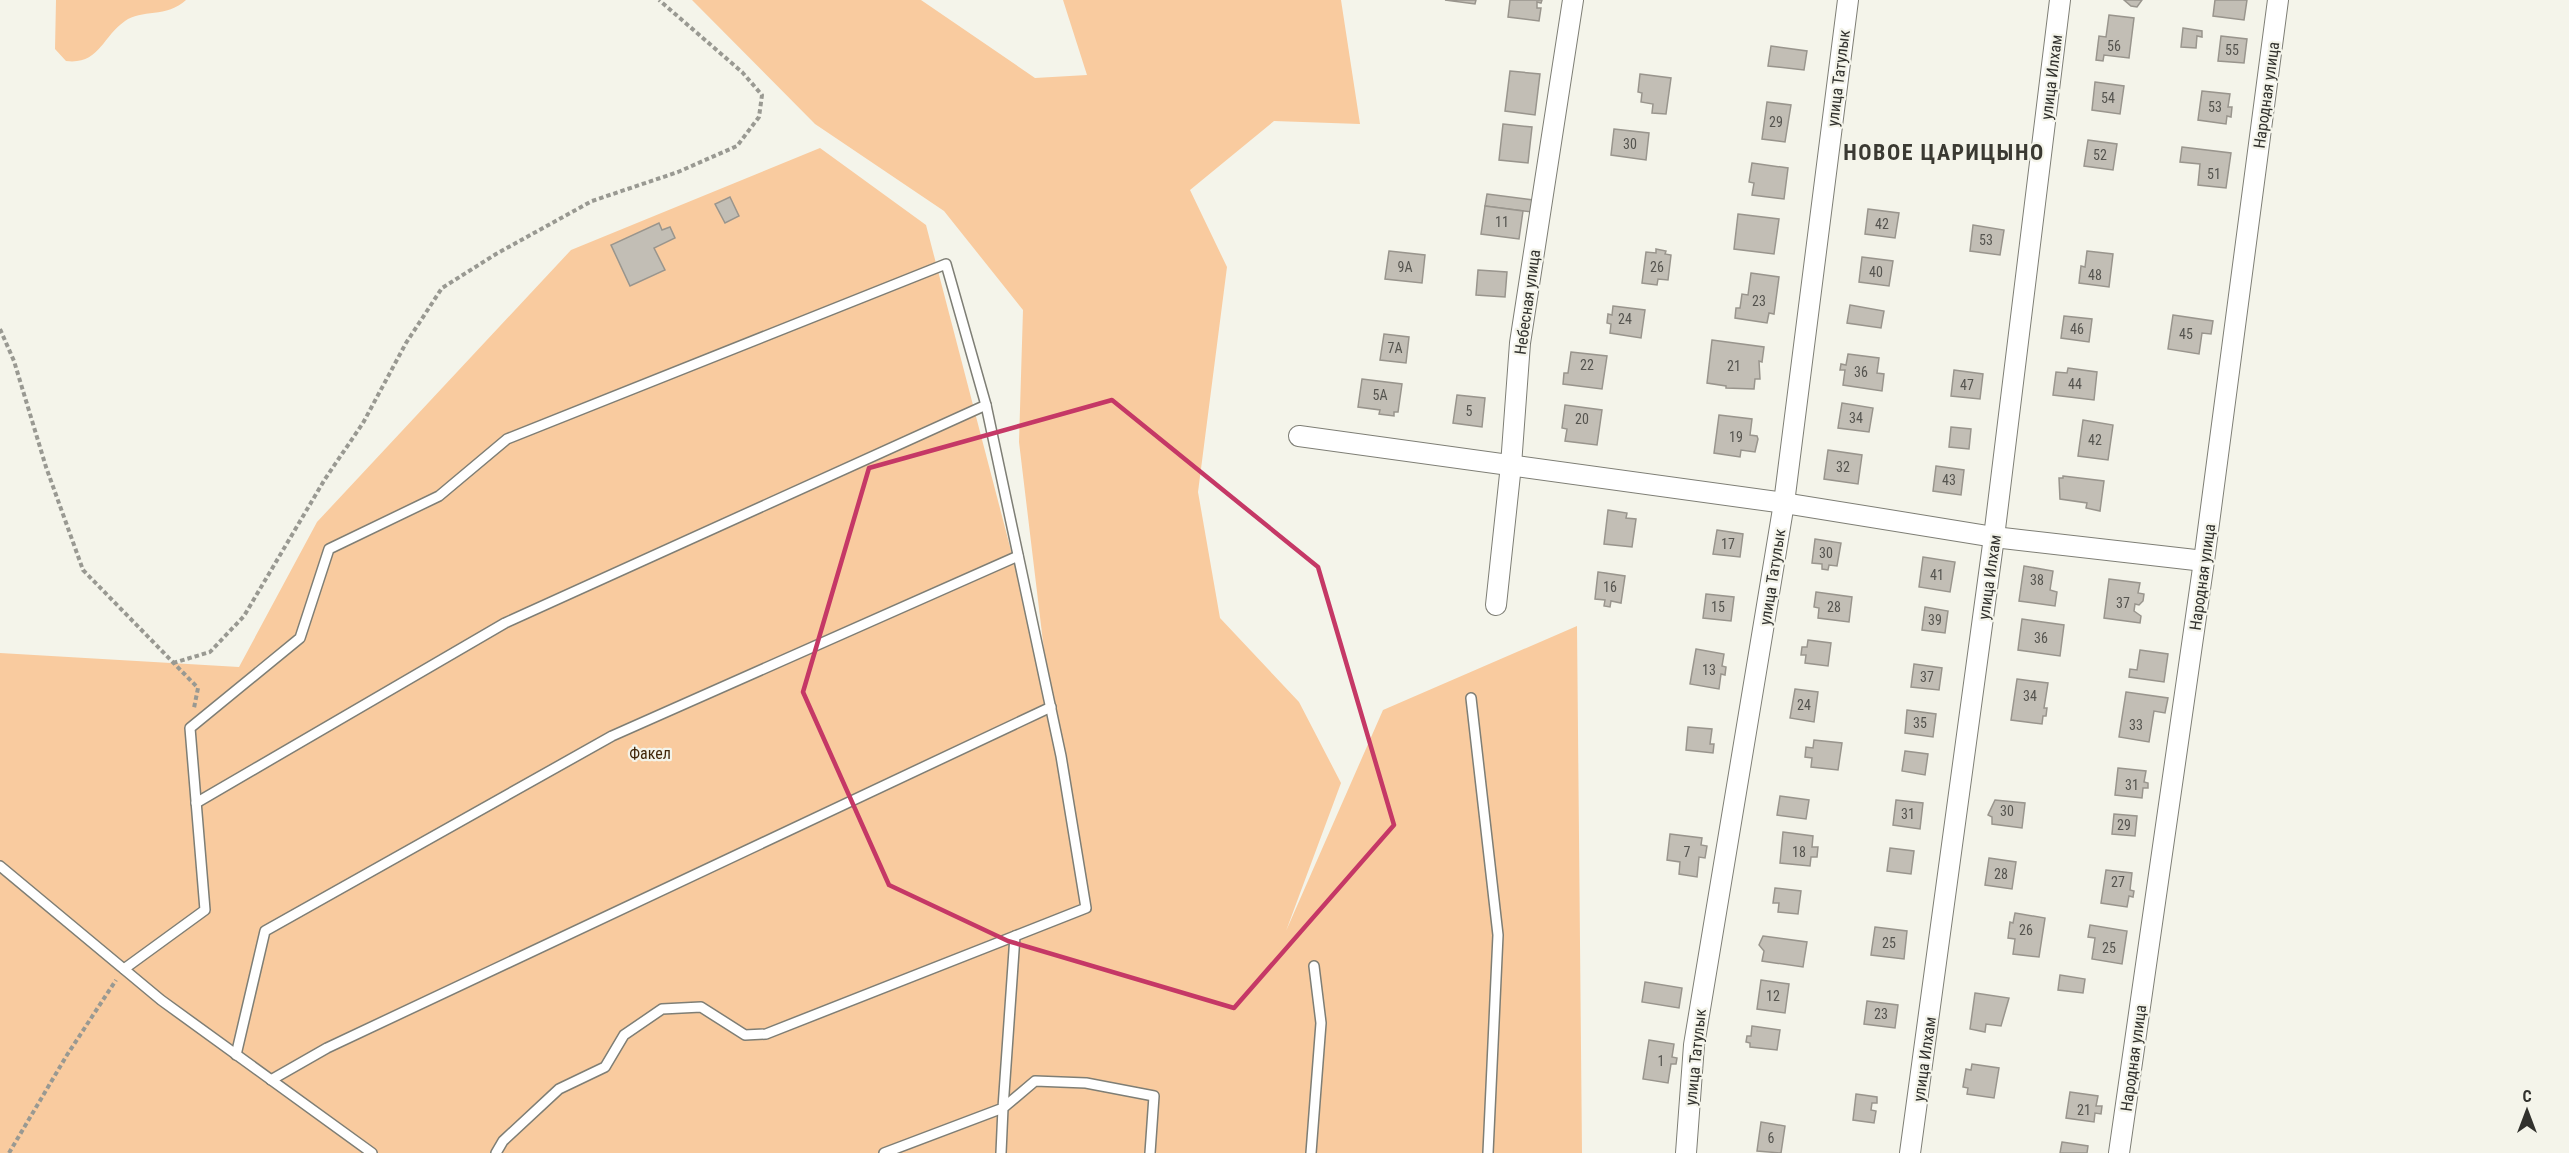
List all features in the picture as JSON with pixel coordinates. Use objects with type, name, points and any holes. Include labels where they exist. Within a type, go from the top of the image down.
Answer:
[{"type":"street","name":"Небесная улица","points":[[1496,605],[1511,465],[1520,343],[1573,0]]},
{"type":"street","name":"улица Татулык","points":[[1686,1153],[1694,1045],[1784,503],[1848,0]]},
{"type":"street","name":"улица Илхам","points":[[1910,1153],[1994,537],[2060,0]]},
{"type":"street","name":"Народная улица","points":[[2119,1153],[2204,561],[2278,0]]},
{"type":"street","points":[[1299,436],[1784,503],[1994,537],[2204,561]]},
{"type":"lane","points":[[124,969],[205,910],[190,728],[300,638],[329,549],[439,496],[507,439],[946,264],[986,405],[1050,707],[1086,908],[766,1034],[745,1035],[701,1006],[662,1009],[624,1035],[605,1067],[559,1089],[502,1141],[496,1153]]},
{"type":"lane","points":[[196,803],[505,623],[986,405]]},
{"type":"lane","points":[[236,1054],[265,931],[612,736],[1018,556]]},
{"type":"lane","points":[[1472,698],[1498,935],[1488,1153]]},
{"type":"lane","points":[[271,1080],[327,1048],[1050,707]]},
{"type":"lane","points":[[0,866],[124,969],[372,1153]]},
{"type":"lane","points":[[1001,1153],[1015,936]]},
{"type":"lane","points":[[1311,1153],[1321,1023],[1314,966]]},
{"type":"lane","points":[[884,1153],[1003,1108],[1035,1081],[1086,1083],[1154,1096],[1150,1153]]},
{"type":"path","points":[[173,663],[210,652],[244,616],[325,479],[363,423],[406,343],[442,288],[496,254],[592,201],[678,172],[737,146],[743,139],[759,117],[762,95],[742,72],[659,0]]},
{"type":"path","points":[[0,329],[14,361],[46,466],[83,570],[198,688],[190,728]]},
{"type":"path","points":[[9,1153],[67,1055],[124,969]]},
{"type":"highlighted area","points":[[1112,400],[1318,567],[1394,825],[1234,1008],[1008,941],[889,885],[803,692],[869,468]]},
{"type":"green space","points":[[56,0],[186,0],[171,9],[131,17],[117,27],[86,59],[66,61],[55,49]]},
{"type":"green space","name":"Факел","points":[[692,0],[921,0],[1035,78],[1087,75],[1063,0],[1341,0],[1360,124],[1274,121],[1190,190],[1227,267],[1198,492],[1220,618],[1299,702],[1341,783],[1286,931],[1383,710],[1577,626],[1582,1153],[0,1153],[0,653],[239,667],[317,522],[571,250],[820,148],[926,225],[1050,700],[1019,442],[1023,310],[944,211],[815,124]]},
{"type":"building","points":[[1445,0],[1476,0],[1475,4]]},
{"type":"building","points":[[1510,0],[1542,0],[1541,3],[1537,2],[1537,8],[1541,8],[1539,21],[1508,17]]},
{"type":"building","points":[[2124,0],[2142,0],[2137,7],[2131,6]]},
{"type":"building","points":[[2215,0],[2247,0],[2244,20],[2213,16]]},
{"type":"building","points":[[2109,15],[2134,18],[2129,58],[2104,55],[2103,61],[2096,60],[2099,36],[2106,37]]},
{"type":"building","points":[[2183,28],[2202,31],[2202,37],[2197,36],[2196,48],[2181,47]]},
{"type":"building","points":[[2221,36],[2247,39],[2244,63],[2218,61]]},
{"type":"building","points":[[1771,46],[1807,51],[1804,70],[1768,66]]},
{"type":"building","points":[[1510,71],[1540,74],[1535,115],[1505,111]]},
{"type":"building","points":[[1640,74],[1671,78],[1666,114],[1652,113],[1653,104],[1641,102],[1642,93],[1638,92]]},
{"type":"building","points":[[2095,82],[2124,86],[2120,114],[2092,110]]},
{"type":"building","points":[[2202,91],[2230,94],[2228,107],[2232,107],[2231,117],[2227,116],[2226,124],[2198,120]]},
{"type":"building","points":[[1767,102],[1791,105],[1785,142],[1762,139]]},
{"type":"building","points":[[1503,124],[1532,127],[1528,163],[1499,160]]},
{"type":"building","points":[[1614,129],[1649,133],[1646,160],[1611,155]]},
{"type":"building","points":[[2088,140],[2117,144],[2113,170],[2084,166]]},
{"type":"building","points":[[2182,147],[2231,153],[2226,188],[2198,185],[2200,164],[2180,162]]},
{"type":"building","points":[[1752,163],[1788,168],[1784,199],[1752,195],[1754,183],[1749,182]]},
{"type":"building","points":[[1487,194],[1533,200],[1532,212],[1485,206]]},
{"type":"building","points":[[730,197],[739,216],[725,223],[715,204]]},
{"type":"building","points":[[1485,206],[1523,211],[1519,239],[1481,234]]},
{"type":"building","points":[[1868,209],[1899,213],[1895,238],[1865,234]]},
{"type":"building","points":[[1738,214],[1779,219],[1774,254],[1734,249]]},
{"type":"building","points":[[659,223],[662,230],[670,227],[675,238],[654,248],[665,270],[630,286],[611,245]]},
{"type":"building","points":[[1973,225],[2004,230],[2000,255],[1970,251]]},
{"type":"building","points":[[1656,249],[1666,251],[1665,254],[1671,255],[1668,280],[1658,279],[1657,285],[1642,283],[1646,252],[1656,253]]},
{"type":"building","points":[[1389,251],[1425,255],[1422,283],[1385,279]]},
{"type":"building","points":[[2087,251],[2113,254],[2109,287],[2079,283],[2081,266],[2085,267]]},
{"type":"building","points":[[1862,257],[1893,261],[1889,286],[1859,282]]},
{"type":"building","points":[[1478,270],[1507,272],[1505,297],[1476,295]]},
{"type":"building","points":[[1751,273],[1779,277],[1774,314],[1769,313],[1767,323],[1735,318],[1736,308],[1740,308],[1742,294],[1748,295]]},
{"type":"building","points":[[1850,305],[1884,311],[1881,328],[1847,323]]},
{"type":"building","points":[[1613,306],[1645,310],[1641,338],[1610,333],[1611,324],[1607,323],[1608,314],[1612,315]]},
{"type":"building","points":[[2173,315],[2213,321],[2211,334],[2202,333],[2199,354],[2168,349]]},
{"type":"building","points":[[2064,316],[2092,319],[2089,342],[2061,338]]},
{"type":"building","points":[[1384,334],[1409,337],[1406,363],[1380,360]]},
{"type":"building","points":[[1712,340],[1764,347],[1762,362],[1759,361],[1760,379],[1755,379],[1754,389],[1726,388],[1726,386],[1707,383]]},
{"type":"building","points":[[1571,352],[1607,356],[1602,389],[1563,384],[1564,373],[1568,373]]},
{"type":"building","points":[[1848,354],[1879,358],[1877,373],[1884,374],[1882,391],[1843,385],[1845,370],[1840,370],[1841,364],[1846,365]]},
{"type":"building","points":[[2068,368],[2097,372],[2094,400],[2053,395],[2056,372],[2067,373]]},
{"type":"building","points":[[1954,370],[1983,374],[1980,399],[1951,396]]},
{"type":"building","points":[[1362,379],[1402,384],[1398,412],[1394,412],[1394,416],[1379,414],[1380,410],[1358,407]]},
{"type":"building","points":[[1457,395],[1485,398],[1482,427],[1453,423]]},
{"type":"building","points":[[1842,403],[1873,408],[1869,432],[1838,428]]},
{"type":"building","points":[[1565,405],[1602,410],[1597,445],[1565,441],[1567,429],[1562,428]]},
{"type":"building","points":[[1719,415],[1752,419],[1750,435],[1757,436],[1758,439],[1755,452],[1741,450],[1740,457],[1714,453]]},
{"type":"building","points":[[2083,420],[2113,425],[2108,460],[2078,456]]},
{"type":"building","points":[[1951,427],[1971,429],[1969,449],[1949,447]]},
{"type":"building","points":[[1828,450],[1862,455],[1858,484],[1824,479]]},
{"type":"building","points":[[1936,466],[1964,470],[1961,495],[1933,491]]},
{"type":"building","points":[[2063,476],[2104,481],[2100,511],[2086,508],[2087,503],[2060,499],[2059,478]]},
{"type":"building","points":[[1608,510],[1627,513],[1626,518],[1636,519],[1632,547],[1604,544]]},
{"type":"building","points":[[1717,530],[1743,534],[1740,557],[1713,554]]},
{"type":"building","points":[[1815,539],[1841,543],[1837,566],[1829,565],[1828,570],[1822,569],[1822,564],[1812,563]]},
{"type":"building","points":[[1923,557],[1955,562],[1950,592],[1919,587]]},
{"type":"building","points":[[2024,566],[2053,571],[2050,590],[2057,592],[2055,606],[2019,601]]},
{"type":"building","points":[[1598,572],[1625,576],[1621,603],[1611,601],[1610,607],[1604,606],[1605,600],[1595,599]]},
{"type":"building","points":[[2109,579],[2140,583],[2138,593],[2144,594],[2143,601],[2139,605],[2135,604],[2134,611],[2141,616],[2140,623],[2104,618]]},
{"type":"building","points":[[1816,592],[1852,597],[1849,622],[1818,618],[1819,608],[1814,607]]},
{"type":"building","points":[[1706,594],[1734,597],[1731,621],[1703,618]]},
{"type":"building","points":[[1925,607],[1948,611],[1945,633],[1922,630]]},
{"type":"building","points":[[2022,619],[2064,625],[2060,656],[2018,650]]},
{"type":"building","points":[[1808,640],[1831,643],[1828,666],[1805,663],[1806,655],[1801,655],[1802,647],[1807,647]]},
{"type":"building","points":[[1696,649],[1724,654],[1722,666],[1726,667],[1725,675],[1721,674],[1719,689],[1690,684]]},
{"type":"building","points":[[2140,650],[2168,654],[2164,682],[2129,677],[2130,669],[2137,670]]},
{"type":"building","points":[[1914,664],[1942,668],[1939,690],[1911,687]]},
{"type":"building","points":[[2017,679],[2048,683],[2044,708],[2047,708],[2046,716],[2043,716],[2042,724],[2011,720]]},
{"type":"building","points":[[1795,689],[1818,692],[1814,722],[1790,718]]},
{"type":"building","points":[[2126,692],[2168,698],[2165,713],[2154,711],[2149,742],[2119,737]]},
{"type":"building","points":[[1907,710],[1936,714],[1933,737],[1905,733]]},
{"type":"building","points":[[1688,727],[1712,729],[1710,744],[1714,744],[1713,753],[1686,750]]},
{"type":"building","points":[[1814,740],[1842,743],[1838,770],[1811,767],[1812,758],[1805,757],[1806,747],[1813,748]]},
{"type":"building","points":[[1905,751],[1928,754],[1925,775],[1902,771]]},
{"type":"building","points":[[2118,768],[2146,771],[2144,782],[2148,783],[2148,788],[2143,788],[2142,798],[2115,795]]},
{"type":"building","points":[[1780,796],[1809,800],[1806,819],[1777,815]]},
{"type":"building","points":[[1896,800],[1923,803],[1920,829],[1893,825]]},
{"type":"building","points":[[1995,800],[2025,803],[2022,828],[1992,824],[1992,817],[1988,815]]},
{"type":"building","points":[[2114,814],[2137,816],[2135,836],[2112,834]]},
{"type":"building","points":[[1783,832],[1813,836],[1812,847],[1818,847],[1817,857],[1811,857],[1810,866],[1780,863]]},
{"type":"building","points":[[1670,834],[1702,838],[1701,845],[1707,846],[1705,858],[1699,857],[1697,877],[1679,874],[1680,862],[1667,860]]},
{"type":"building","points":[[1890,848],[1914,851],[1911,874],[1887,871]]},
{"type":"building","points":[[1989,858],[2016,862],[2012,889],[1985,885]]},
{"type":"building","points":[[2106,870],[2132,873],[2130,890],[2134,891],[2133,897],[2129,896],[2127,907],[2101,903]]},
{"type":"building","points":[[1775,888],[1801,891],[1798,914],[1778,912],[1779,903],[1773,903]]},
{"type":"building","points":[[2015,913],[2045,918],[2039,957],[2013,954],[2015,939],[2008,938],[2010,922],[2013,923]]},
{"type":"building","points":[[2090,925],[2127,931],[2122,964],[2092,959],[2095,938],[2088,937]]},
{"type":"building","points":[[1875,927],[1907,931],[1904,959],[1871,955]]},
{"type":"building","points":[[1763,936],[1807,942],[1803,967],[1762,961],[1764,951],[1759,945]]},
{"type":"building","points":[[2060,975],[2085,979],[2083,993],[2058,990]]},
{"type":"building","points":[[1761,980],[1789,984],[1785,1013],[1757,1009]]},
{"type":"building","points":[[1645,982],[1682,988],[1679,1008],[1642,1002]]},
{"type":"building","points":[[1975,993],[2009,998],[2001,1026],[1986,1024],[1985,1032],[1970,1029]]},
{"type":"building","points":[[1867,1001],[1898,1005],[1895,1028],[1864,1024]]},
{"type":"building","points":[[1752,1026],[1780,1030],[1777,1050],[1750,1047],[1750,1043],[1746,1042],[1747,1036],[1751,1036]]},
{"type":"building","points":[[1649,1040],[1674,1044],[1672,1057],[1677,1058],[1676,1064],[1671,1064],[1668,1083],[1643,1079]]},
{"type":"building","points":[[1972,1064],[1999,1068],[1994,1098],[1967,1094],[1968,1088],[1963,1087],[1966,1069],[1971,1070]]},
{"type":"building","points":[[2070,1092],[2098,1096],[2096,1106],[2102,1106],[2101,1114],[2095,1113],[2094,1122],[2066,1118]]},
{"type":"building","points":[[1856,1094],[1877,1097],[1877,1103],[1872,1103],[1871,1110],[1876,1111],[1874,1123],[1853,1120]]},
{"type":"building","points":[[1761,1122],[1785,1126],[1781,1153],[1757,1151]]},
{"type":"building","points":[[2062,1142],[2088,1146],[2087,1153],[2060,1153]]},
{"type":"district","name":"НОВОЕ ЦАРИЦЫНО","points":[[1944,152]]}]
